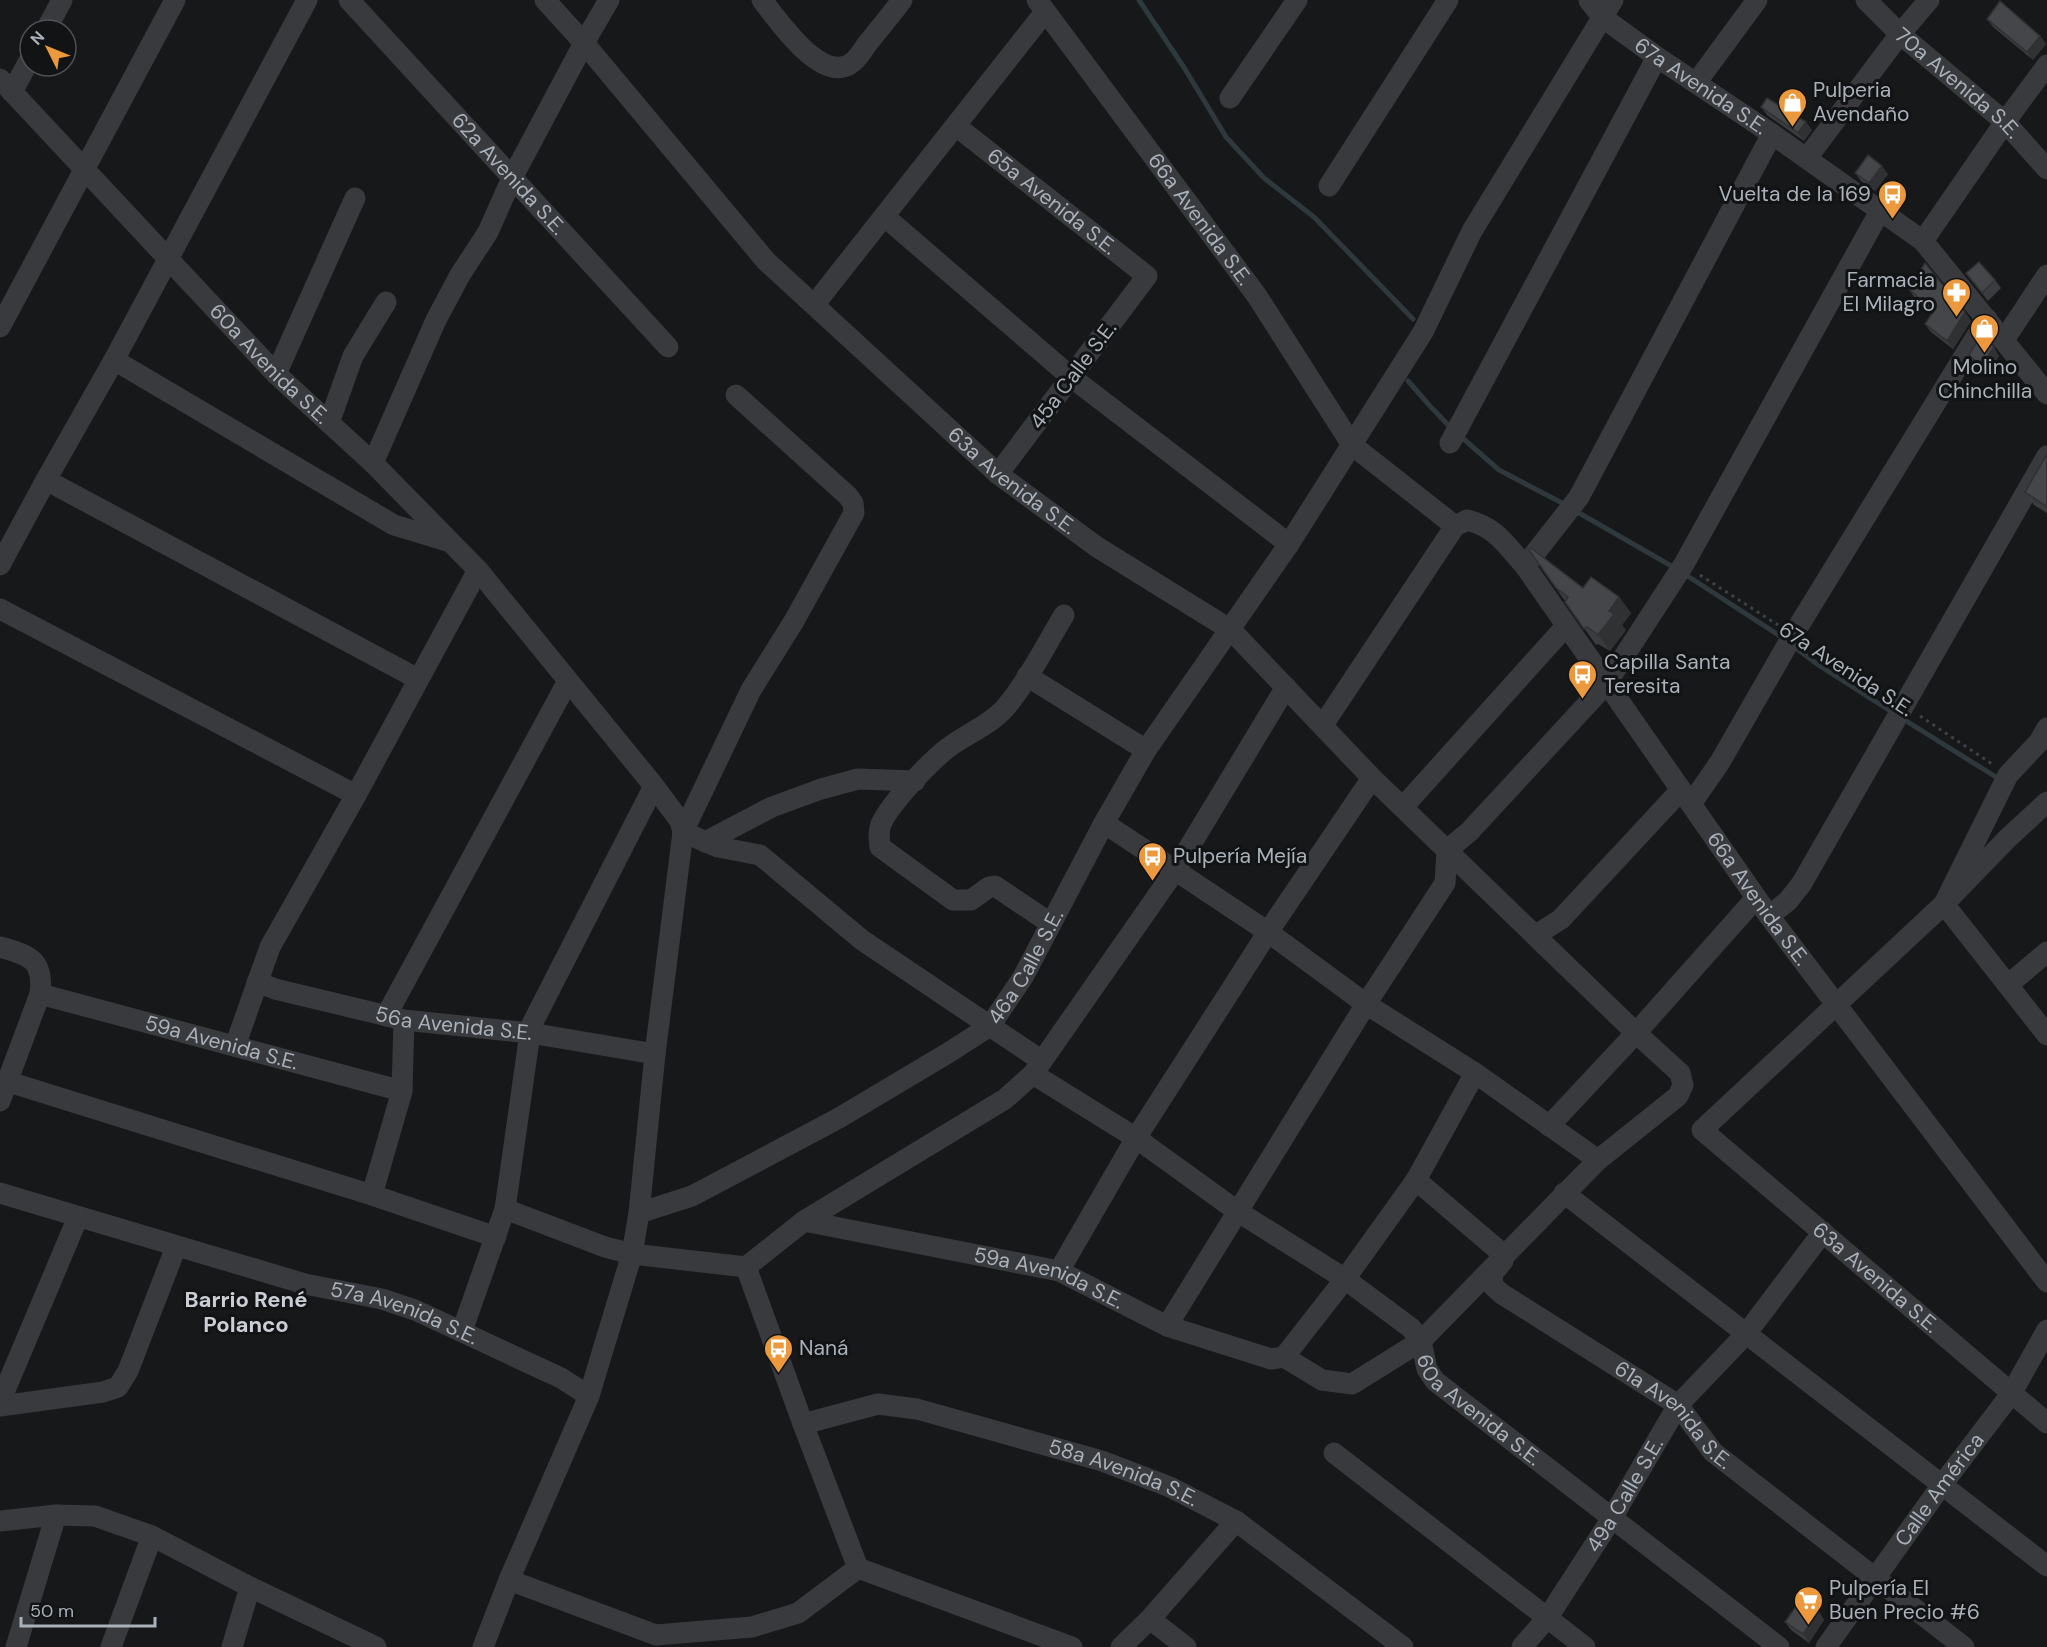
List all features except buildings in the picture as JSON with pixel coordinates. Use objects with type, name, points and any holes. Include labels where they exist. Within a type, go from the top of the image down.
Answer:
[{"type":"street","points":[[52,18],[62,0]]},
{"type":"street","points":[[0,327],[176,0]]},
{"type":"street","points":[[0,565],[114,360],[307,0]]},
{"type":"street","name":"62a Avenida S.E.","points":[[349,0],[668,347]]},
{"type":"street","name":"63a Avenida S.E.","points":[[546,0],[766,261],[998,474],[1097,547],[1231,630],[1286,687]]},
{"type":"street","points":[[373,463],[436,320],[460,275],[488,232],[512,178],[609,0]]},
{"type":"street","points":[[762,0],[788,32],[812,56],[827,66],[837,69],[852,63],[902,0]]},
{"type":"street","points":[[1230,98],[1297,0]]},
{"type":"street","points":[[1329,186],[1448,0]]},
{"type":"street","name":"67a Avenida S.E.","points":[[1589,0],[1607,9],[1657,57],[1807,158],[1923,241],[2047,394]]},
{"type":"street","points":[[1696,83],[1757,0]]},
{"type":"street","name":"70a Avenida S.E.","points":[[1866,0],[1900,34],[2005,122],[2047,169]]},
{"type":"street","points":[[1807,158],[1900,34],[1929,0]]},
{"type":"street","points":[[814,305],[956,126],[1041,6]]},
{"type":"street","name":"66a Avenida S.E.","points":[[1041,6],[1257,296],[1352,445],[1461,523],[1481,524],[1492,530],[1525,566],[1769,916],[2047,1282]]},
{"type":"street","name":"46a Calle S.E.","points":[[639,1213],[692,1196],[888,1089],[990,1026],[1023,977],[1104,823],[1146,750],[1289,544],[1423,332],[1472,231],[1607,9]]},
{"type":"street","points":[[1450,443],[1657,57]]},
{"type":"street","points":[[1923,241],[2047,65]]},
{"type":"street","points":[[4,84],[18,71]]},
{"type":"street","name":"60a Avenida S.E.","points":[[4,84],[276,374],[373,463],[478,570],[654,786],[680,821],[683,832],[718,847],[760,855],[862,940],[990,1026],[1038,1067],[1236,1211],[1345,1279],[1412,1328],[1420,1341],[1427,1369],[1435,1381],[1779,1647]]},
{"type":"street","name":"65a Avenida S.E.","points":[[956,126],[1147,276]]},
{"type":"street","points":[[1525,566],[1579,497],[1772,134]]},
{"type":"street","points":[[276,374],[355,198]]},
{"type":"street","points":[[1167,1326],[1236,1211],[1445,883],[1447,850],[1469,832],[1606,684],[1684,564],[1880,211]]},
{"type":"street","points":[[884,216],[1071,376],[1289,544]]},
{"type":"street","points":[[2004,340],[2047,275]]},
{"type":"street","name":"45a Calle S.E.","points":[[998,474],[1147,276]]},
{"type":"street","points":[[329,423],[353,356],[387,302]]},
{"type":"street","points":[[1536,935],[1561,919],[1720,762],[1793,635],[1987,320]]},
{"type":"street","points":[[114,360],[394,525],[448,541]]},
{"type":"street","points":[[483,1647],[509,1580],[589,1396],[632,1254],[639,1213],[655,1054],[683,832],[752,690],[794,621],[854,513],[853,503],[848,496],[736,395]]},
{"type":"street","points":[[1769,916],[1788,901],[1802,883],[2047,456]]},
{"type":"street","points":[[46,480],[418,679]]},
{"type":"street","points":[[1323,725],[1461,523]]},
{"type":"street","points":[[235,1046],[270,947],[356,795],[478,570]]},
{"type":"street","points":[[0,609],[356,795]]},
{"type":"street","points":[[1050,923],[995,886],[989,887],[971,900],[953,900],[880,847],[878,838],[880,825],[896,801],[944,751],[982,728],[1004,709],[1064,615]]},
{"type":"street","points":[[1403,807],[1566,626]]},
{"type":"street","points":[[1027,675],[1146,750]]},
{"type":"street","points":[[372,1195],[402,1091],[395,1018],[568,681]]},
{"type":"street","points":[[505,1209],[604,1247],[632,1254],[746,1267],[804,1221],[1005,1099],[1038,1067],[1176,869],[1286,687],[1372,778],[1680,1073],[1683,1085],[1678,1096],[1598,1160],[1564,1193],[1420,1341],[1352,1384],[1322,1380],[1284,1357],[1345,1279],[1416,1180],[1475,1072]]},
{"type":"street","points":[[1944,904],[2008,775],[2039,742],[2047,728]]},
{"type":"street","points":[[1059,1271],[1136,1138],[1268,932],[1372,778]]},
{"type":"street","points":[[705,842],[771,807],[821,789],[858,779],[915,781]]},
{"type":"street","points":[[462,1331],[505,1209],[530,1033],[536,1016],[654,786]]},
{"type":"street","points":[[1836,1004],[1944,904],[2008,838],[2047,802]]},
{"type":"street","points":[[1104,823],[1268,932],[1366,1004],[1475,1072],[1598,1160]]},
{"type":"street","points":[[1549,1125],[1636,1033],[1756,897]]},
{"type":"street","points":[[1944,904],[2047,1035]]},
{"type":"street","points":[[0,947],[29,957],[38,965],[42,978],[40,994],[0,1101]]},
{"type":"street","points":[[2009,984],[2047,952]]},
{"type":"street","name":"56a Avenida S.E.","points":[[257,982],[275,989],[395,1018],[530,1033],[655,1054]]},
{"type":"street","name":"59a Avenida S.E.","points":[[40,994],[402,1091]]},
{"type":"street","name":"63a Avenida S.E.","points":[[1836,1004],[1702,1130],[2047,1423]]},
{"type":"street","points":[[9,1082],[372,1195],[496,1238]]},
{"type":"street","points":[[1416,1180],[1504,1255]]},
{"type":"street","name":"57a Avenida S.E.","points":[[0,1193],[305,1284],[382,1299],[415,1310],[561,1378],[589,1396]]},
{"type":"street","points":[[1564,1193],[2047,1566]]},
{"type":"street","points":[[78,1217],[0,1404],[103,1392],[118,1387],[128,1371],[176,1247]]},
{"type":"street","name":"59a Avenida S.E.","points":[[804,1221],[1059,1271],[1167,1326],[1271,1359],[1284,1357]]},
{"type":"street","name":"49a Calle S.E.","points":[[1522,1647],[1548,1617],[1612,1518],[1678,1405],[1746,1334],[1822,1232]]},
{"type":"street","name":"61a Avenida S.E.","points":[[1504,1255],[1503,1261],[1492,1274],[1493,1286],[1502,1294],[1678,1405],[1713,1452],[1964,1647]]},
{"type":"street","points":[[746,1267],[858,1568],[1072,1647]]},
{"type":"street","name":"Calle América","points":[[1826,1647],[1941,1486],[2011,1394],[2047,1329]]},
{"type":"street","name":"58a Avenida S.E.","points":[[803,1424],[878,1404],[917,1409],[1102,1461],[1170,1486],[1236,1521],[1402,1647]]},
{"type":"street","points":[[1334,1453],[1585,1647]]},
{"type":"street","points":[[0,1521],[56,1515],[95,1516],[152,1536],[250,1587],[376,1647]]},
{"type":"street","points":[[16,1647],[56,1515]]},
{"type":"street","points":[[1121,1647],[1150,1619],[1236,1521]]},
{"type":"street","points":[[111,1647],[152,1536]]},
{"type":"street","points":[[509,1580],[654,1641],[752,1627],[798,1613],[858,1568]]},
{"type":"street","points":[[232,1647],[250,1587]]},
{"type":"street","points":[[1150,1619],[1186,1647]]},
{"type":"path","name":"67a Avenida S.E.","points":[[1684,564],[2008,775]]},
{"type":"waterway","points":[[1139,0],[1185,69],[1226,137],[1264,178],[1314,217],[1413,319]]},
{"type":"waterway","points":[[1408,381],[1452,429]]},
{"type":"waterway","points":[[1459,435],[1499,470],[1566,505]]},
{"type":"waterway","points":[[1574,510],[1675,568]]},
{"type":"waterway","points":[[1683,573],[1786,640]]},
{"type":"waterway","points":[[1793,646],[1895,714]]},
{"type":"waterway","points":[[1903,719],[1996,777]]},
{"type":"place","name":"Pulperia Avendaño","points":[[1792,128]]},
{"type":"place","name":"Vuelta de la 169","points":[[1892,220]]},
{"type":"place","name":"Farmacia El Milagro","points":[[1956,318]]},
{"type":"place","name":"Molino Chinchilla","points":[[1985,354]]},
{"type":"place","name":"Capilla Santa Teresita","points":[[1583,700]]},
{"type":"place","name":"Pulpería Mejía","points":[[1152,882]]},
{"type":"place","name":"Naná","points":[[778,1374]]},
{"type":"place","name":"Pulpería El Buen Precio #6","points":[[1808,1626]]},
{"type":"district","name":"Barrio René Polanco","points":[[246,1312]]}]
